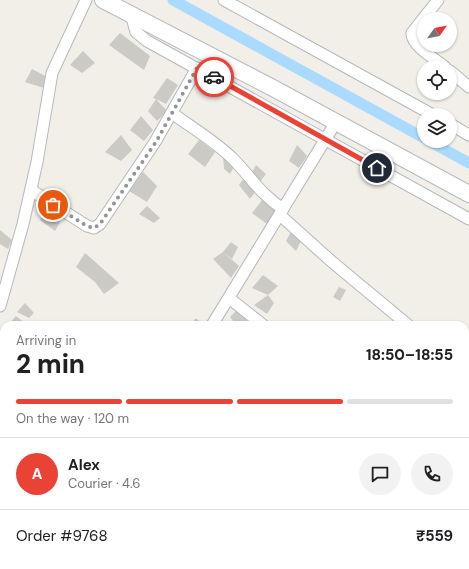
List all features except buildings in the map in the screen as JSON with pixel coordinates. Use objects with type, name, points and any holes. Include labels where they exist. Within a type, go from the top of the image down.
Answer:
[{"type":"main road","points":[[103,0],[336,122],[469,194]]},
{"type":"street","points":[[224,0],[420,108]]},
{"type":"street","points":[[0,306],[31,190],[52,73],[82,1]]},
{"type":"street","points":[[436,1],[412,33],[412,36],[417,45],[436,60]]},
{"type":"street","points":[[131,14],[136,32],[141,37],[469,219]]},
{"type":"street","points":[[31,190],[87,226],[94,228],[100,224],[106,218],[156,142],[197,68]]},
{"type":"street","points":[[457,77],[469,87]]},
{"type":"street","points":[[172,113],[234,159],[265,196],[332,261],[403,321]]},
{"type":"street","points":[[215,321],[336,122]]},
{"type":"street","points":[[457,128],[469,135]]},
{"type":"street","points":[[229,298],[258,321]]},
{"type":"waterway","points":[[173,0],[417,134]]},
{"type":"waterway","points":[[442,148],[469,163]]},
{"type":"way so far","points":[[53,205],[87,226],[94,228],[100,224],[106,218],[156,142],[197,68],[214,77]]},
{"type":"route","points":[[214,77],[377,168]]}]
